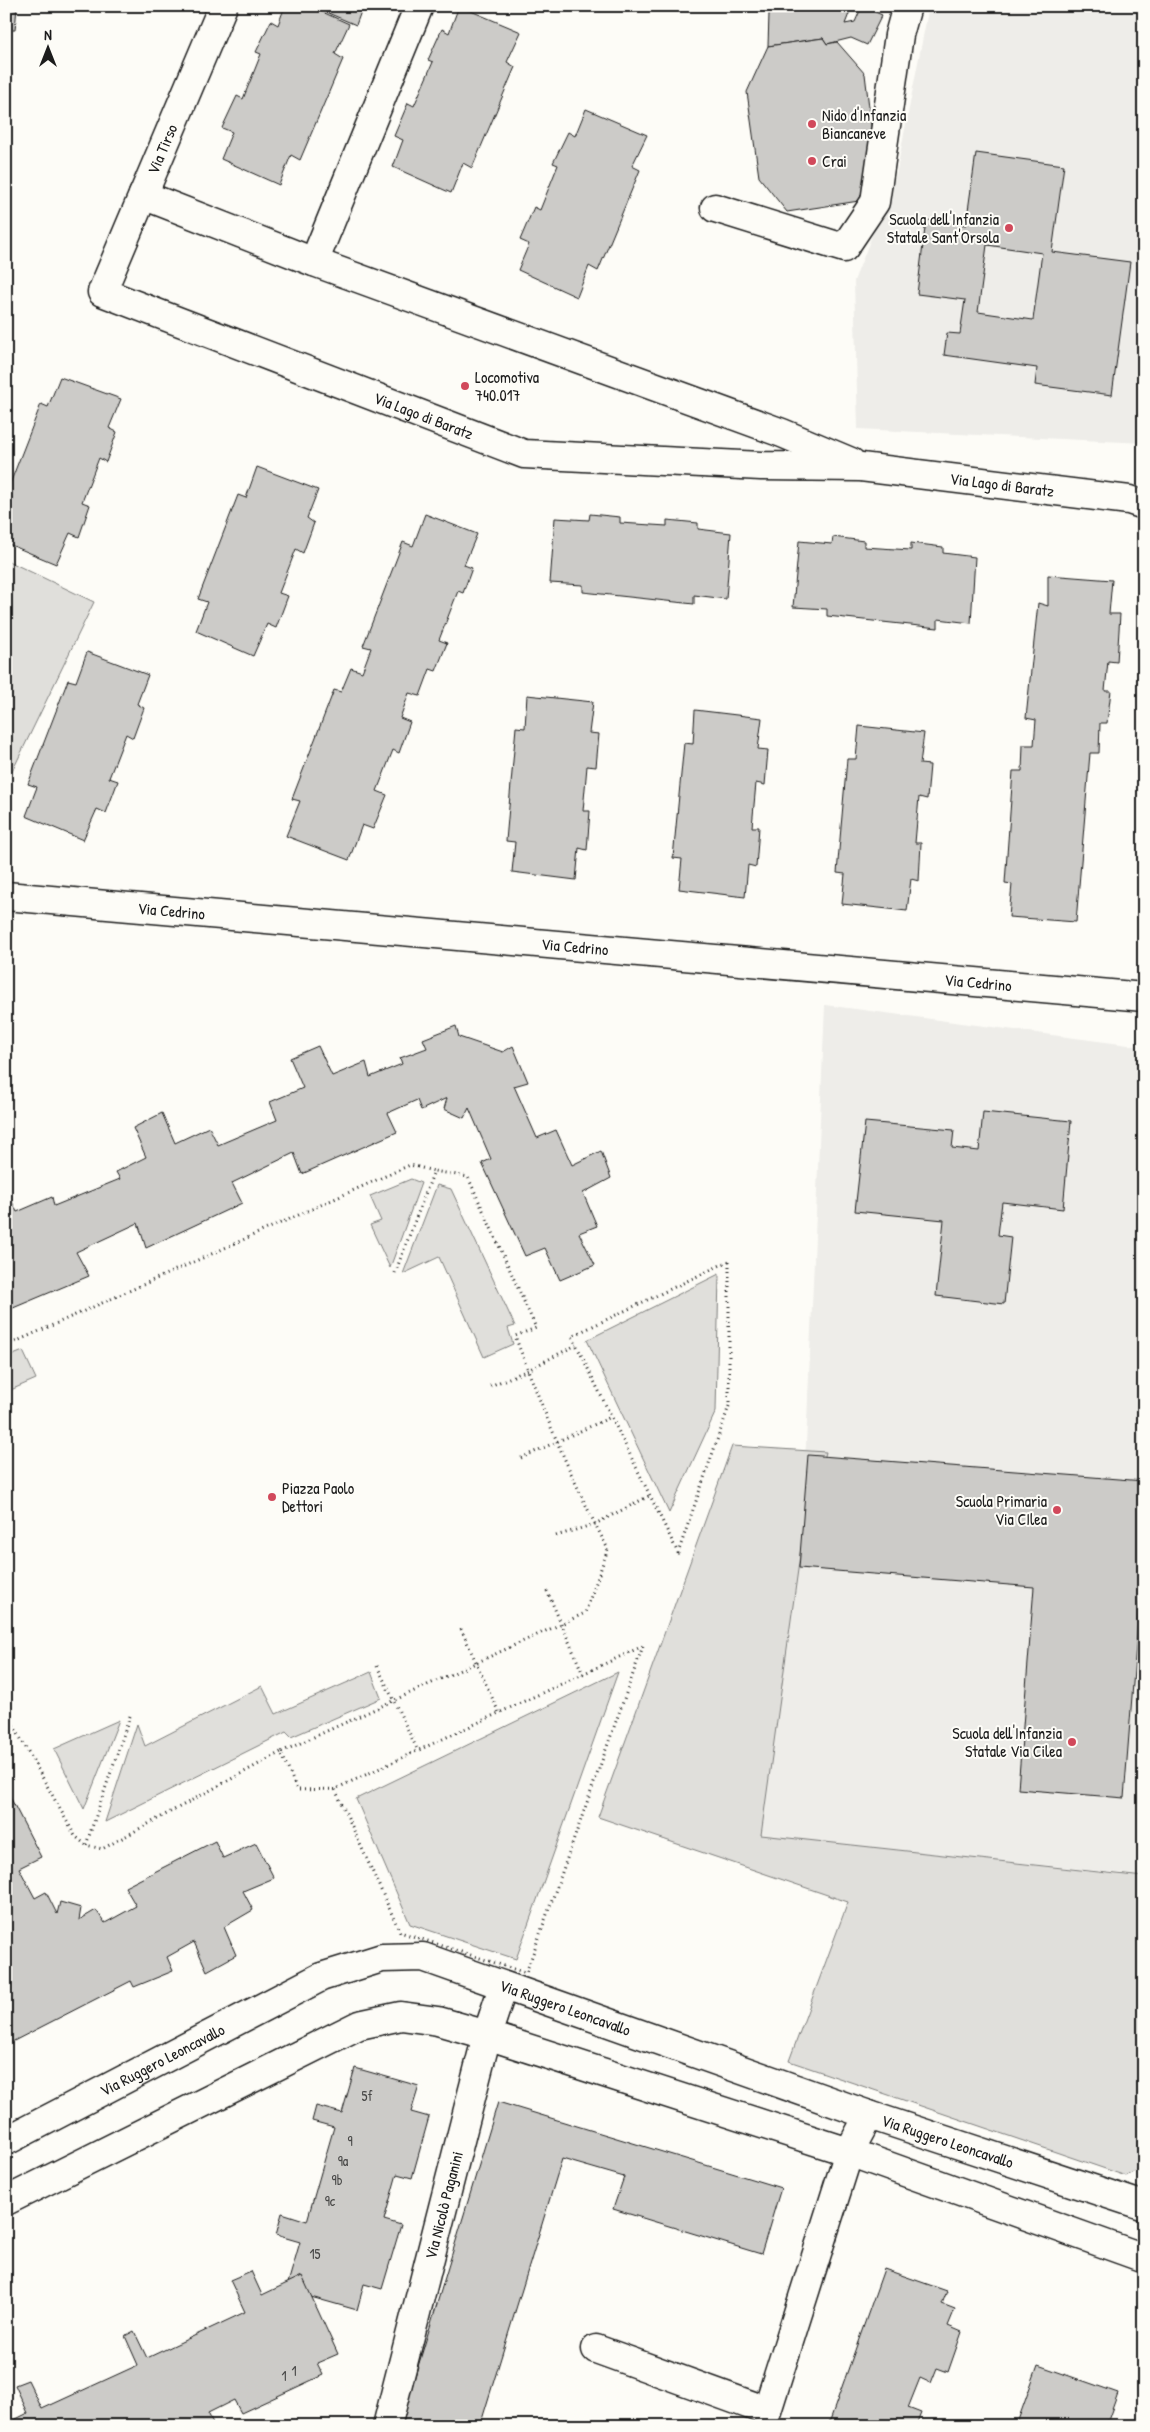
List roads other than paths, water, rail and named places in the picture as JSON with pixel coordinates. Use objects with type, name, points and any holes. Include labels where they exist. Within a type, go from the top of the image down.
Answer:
[{"type":"street","name":"Via Tirso","points":[[102,292],[223,6]]},
{"type":"street","points":[[314,262],[419,6]]},
{"type":"street","points":[[715,208],[844,248],[875,202],[899,36],[907,6]]},
{"type":"street","name":"Via Lago di Baratz","points":[[143,195],[314,262],[782,433],[861,467]]},
{"type":"street","name":"Via Lago di Baratz","points":[[102,292],[524,454],[761,466],[861,467],[1129,500],[1144,505]]},
{"type":"street","points":[[761,466],[782,433]]},
{"type":"street","name":"Via Cedrino","points":[[6,896],[1144,997]]},
{"type":"street","name":"Via Ruggero Leoncavallo","points":[[6,2141],[330,1974],[382,1958],[423,1956],[502,1987],[869,2115],[1144,2206]]},
{"type":"street","name":"Via Nicolò Paganini","points":[[387,2426],[487,2035],[502,1987]]},
{"type":"street","points":[[6,2201],[359,2025],[401,2016],[438,2021],[487,2035],[850,2152],[1144,2258]]},
{"type":"street","points":[[596,2349],[766,2411],[850,2152],[869,2115]]},
{"type":"place","name":"Nido d'Infanzia Biancaneve","points":[[812,124]]},
{"type":"place","name":"Crai","points":[[812,161]]},
{"type":"place","name":"Scuola dell'Infanzia Statale Sant'Orsola","points":[[1009,228]]},
{"type":"place","name":"Locomotiva 740.017","points":[[465,386]]},
{"type":"place","name":"Piazza Paolo Dettori","points":[[272,1497]]},
{"type":"place","name":"Scuola Primaria Via CIlea","points":[[1057,1510]]},
{"type":"place","name":"Scuola dell'Infanzia Statale Via Cilea","points":[[1072,1742]]}]
